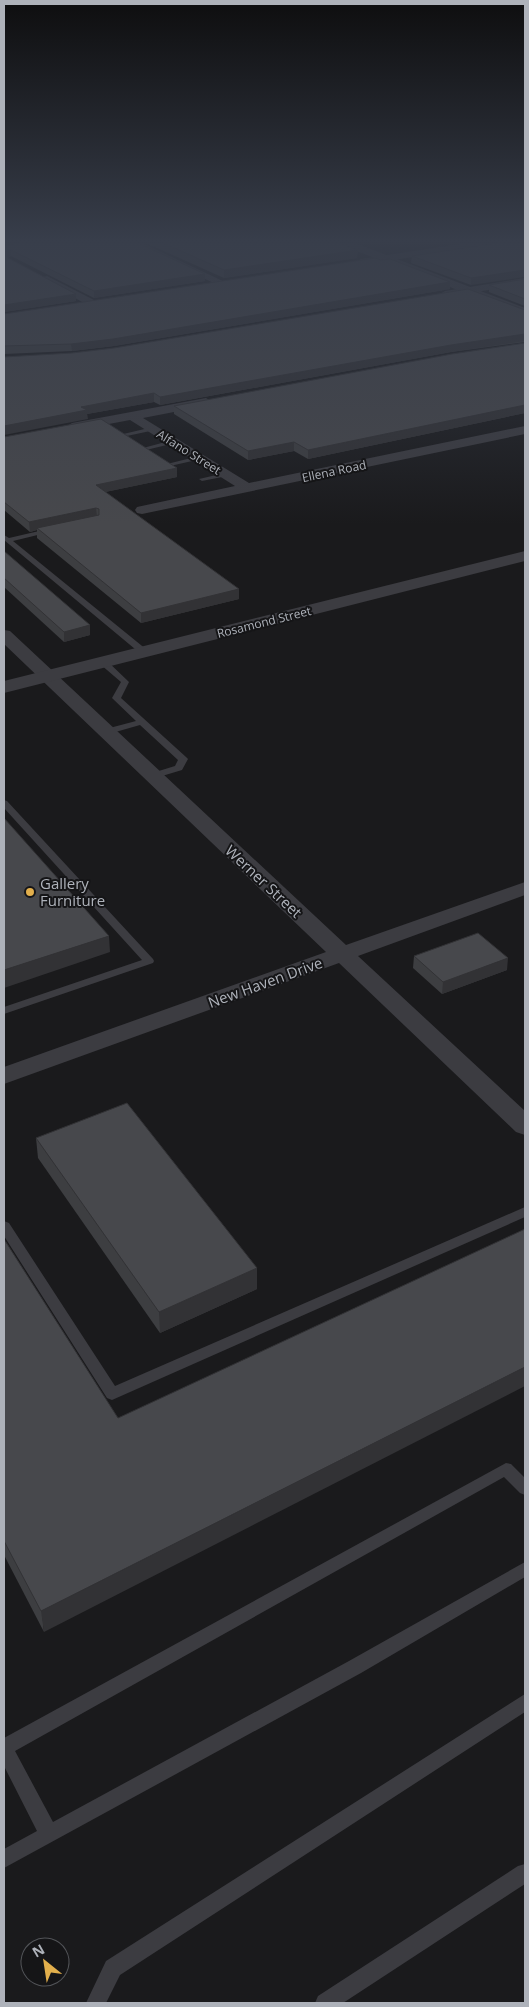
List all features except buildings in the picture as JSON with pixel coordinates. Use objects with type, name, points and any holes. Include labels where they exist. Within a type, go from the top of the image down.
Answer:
[{"type":"street","points":[[59,430],[219,400]]},
{"type":"street","name":"Alfano Street","points":[[132,416],[247,488]]},
{"type":"street","name":"Ellena Road","points":[[142,510],[525,430]]},
{"type":"street","name":"Rosamond Street","points":[[4,688],[525,556]]},
{"type":"street","name":"Werner Street","points":[[4,635],[46,677],[525,1126]]},
{"type":"street","name":"New Haven Drive","points":[[4,1076],[525,888]]},
{"type":"lane","points":[[122,435],[153,429]]},
{"type":"lane","points":[[146,448],[174,442]]},
{"type":"lane","points":[[170,464],[199,458]]},
{"type":"lane","points":[[202,479],[225,474]]},
{"type":"lane","points":[[6,538],[61,528]]},
{"type":"lane","points":[[6,538],[144,652]]},
{"type":"lane","points":[[103,662],[125,682],[116,698],[183,759],[179,768],[152,776]]},
{"type":"lane","points":[[106,732],[142,722]]},
{"type":"lane","points":[[4,803],[149,961],[4,1011]]},
{"type":"lane","points":[[4,1226],[112,1394],[525,1212]]},
{"type":"lane","points":[[49,1834],[4,1748],[506,1469],[525,1488]]},
{"type":"lane","points":[[4,1859],[355,1667],[525,1569]]},
{"type":"lane","points":[[96,2003],[113,1968],[525,1702]]},
{"type":"lane","points":[[325,2003],[525,1873]]},
{"type":"place","name":"Gallery Furniture","points":[[30,892]]}]
